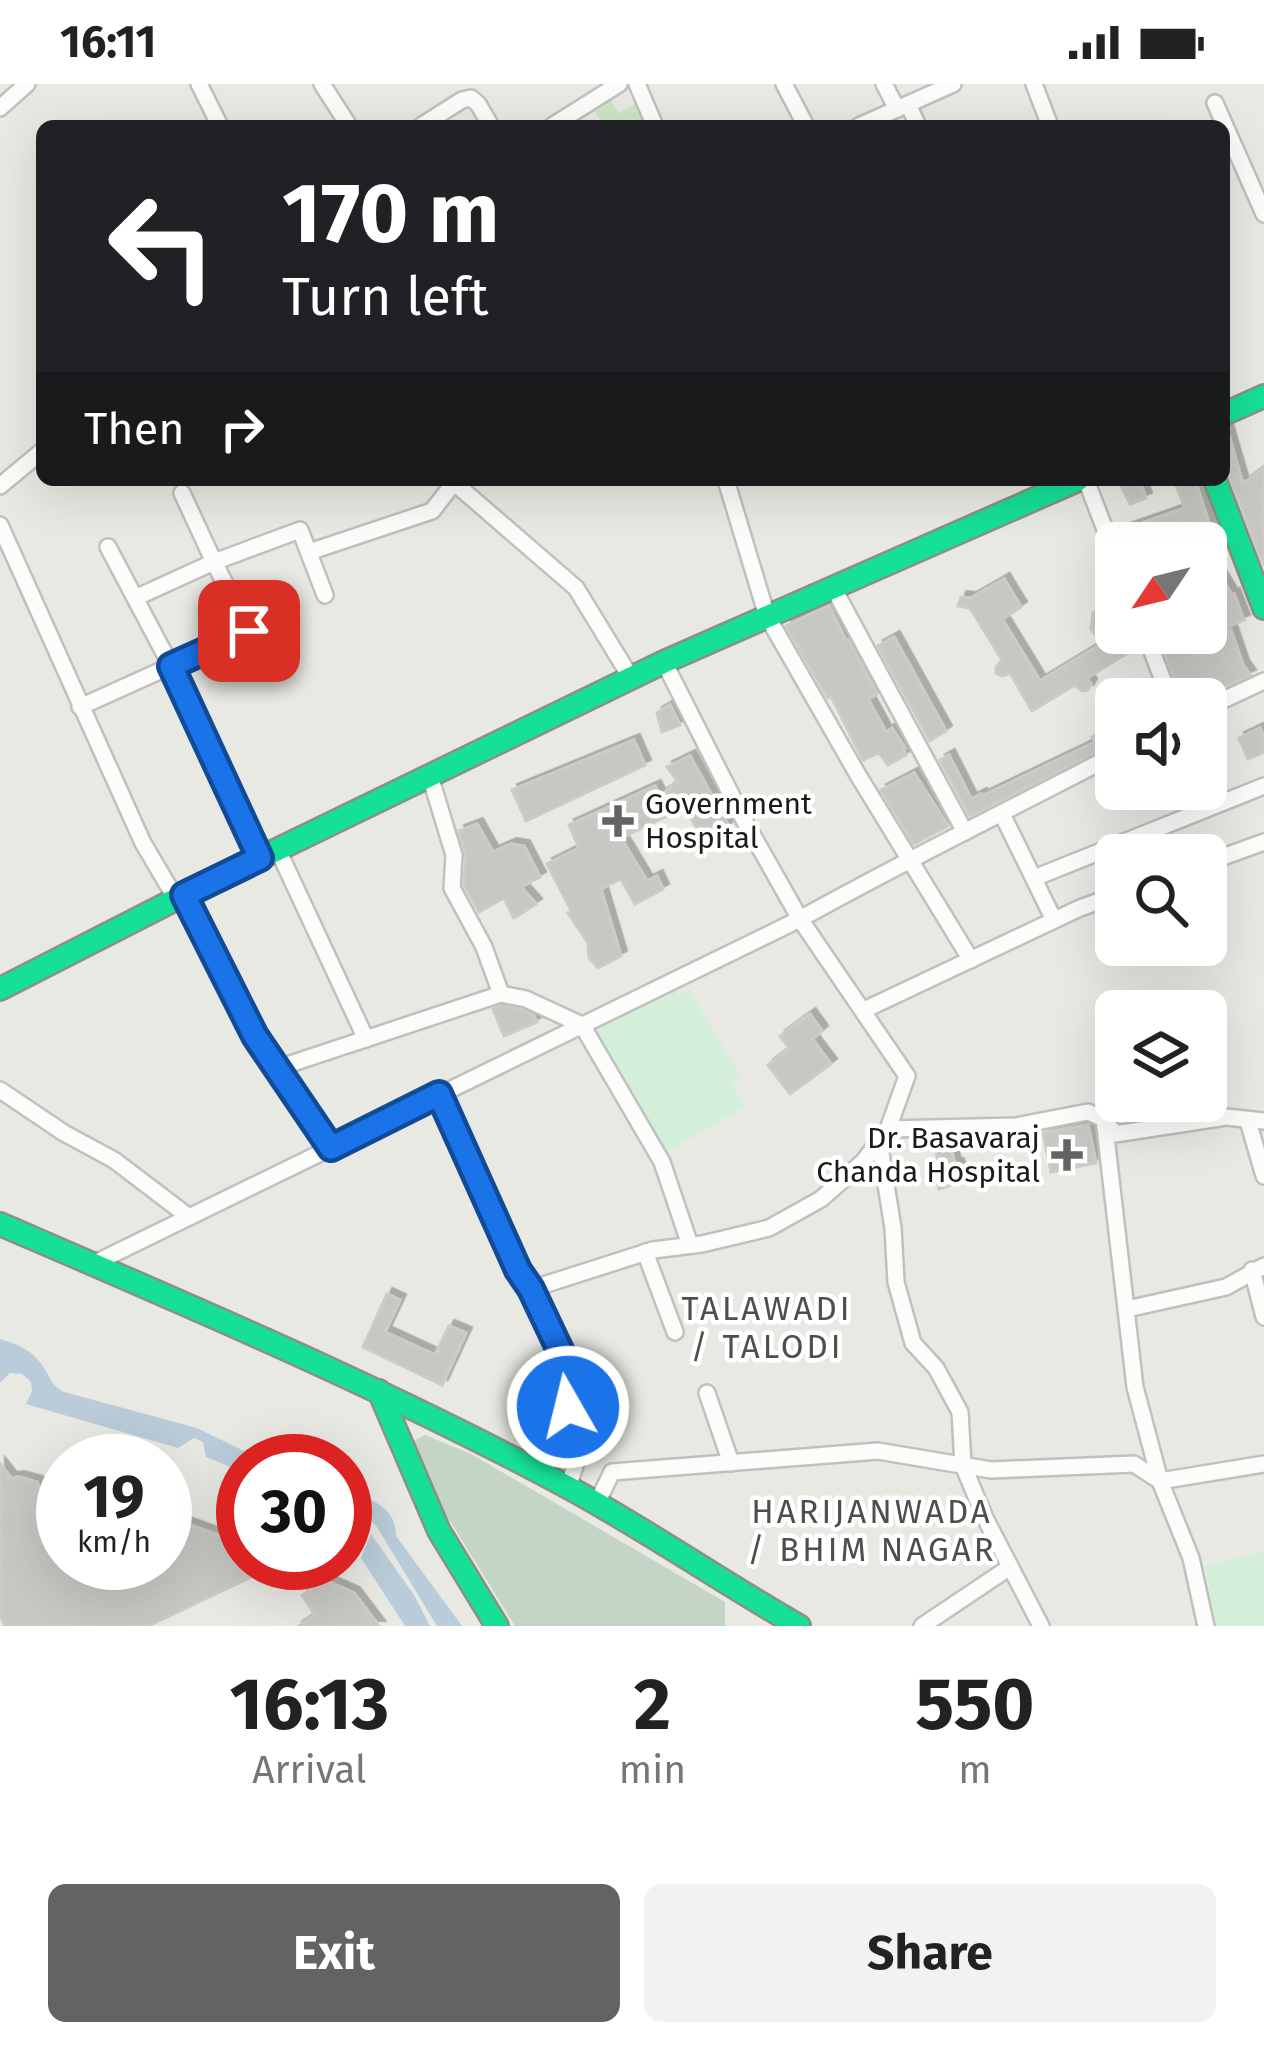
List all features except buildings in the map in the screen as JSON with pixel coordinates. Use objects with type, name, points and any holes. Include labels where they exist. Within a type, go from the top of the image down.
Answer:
[{"type":"street","points":[[0,108],[27,84]]},
{"type":"street","points":[[199,84],[217,120]]},
{"type":"street","points":[[322,84],[345,120]]},
{"type":"street","points":[[562,120],[619,84]]},
{"type":"street","points":[[637,84],[652,120]]},
{"type":"street","points":[[784,84],[803,120]]},
{"type":"street","points":[[884,84],[913,120]]},
{"type":"street","points":[[873,120],[953,84]]},
{"type":"street","points":[[1034,84],[1048,120]]},
{"type":"street","points":[[430,120],[471,98],[487,120]]},
{"type":"street","points":[[1215,104],[1222,120]]},
{"type":"street","points":[[1230,138],[1264,214]]},
{"type":"street","points":[[1230,411],[1264,396]]},
{"type":"street","points":[[0,486],[36,456]]},
{"type":"street","points":[[309,552],[432,512],[449,486]]},
{"type":"street","points":[[457,486],[576,588],[631,678]]},
{"type":"street","points":[[728,486],[767,616],[971,960]]},
{"type":"street","points":[[1085,486],[1100,522]]},
{"type":"street","points":[[1216,486],[1264,608]]},
{"type":"street","points":[[0,989],[664,662],[834,589],[1041,487]]},
{"type":"street","points":[[182,493],[249,631]]},
{"type":"street","points":[[135,598],[301,530],[325,595]]},
{"type":"street","points":[[2,535],[142,843],[180,897],[255,1036],[331,1148]]},
{"type":"street","points":[[108,547],[366,1039]]},
{"type":"street","points":[[834,589],[965,832]]},
{"type":"street","points":[[80,707],[290,612]]},
{"type":"street","points":[[531,1289],[645,1252],[769,1228],[804,1209],[863,1162],[883,1135],[907,1076],[800,919],[664,662]]},
{"type":"street","points":[[1227,698],[1264,681]]},
{"type":"street","points":[[93,1264],[800,919],[1095,765]]},
{"type":"street","points":[[430,776],[454,855],[452,888],[484,947],[502,994]]},
{"type":"street","points":[[1034,878],[1264,786]]},
{"type":"street","points":[[1002,814],[1054,920]]},
{"type":"street","points":[[1227,855],[1264,842]]},
{"type":"street","points":[[864,1010],[1095,903]]},
{"type":"street","points":[[278,1068],[502,994],[526,999],[582,1025],[662,1162],[690,1245]]},
{"type":"street","points":[[0,1090],[115,1160],[189,1217]]},
{"type":"street","points":[[439,1094],[518,1270],[568,1367],[568,1407],[581,1447],[568,1488]]},
{"type":"street","points":[[883,1135],[1016,1126],[1088,1112],[1095,1115]]},
{"type":"street","points":[[1256,1121],[1264,1176]]},
{"type":"street","points":[[1104,1122],[1135,1387],[1160,1481],[1190,1558],[1206,1626]]},
{"type":"street","points":[[1106,1122],[1115,1134],[1193,1122]]},
{"type":"street","points":[[883,1135],[896,1282],[913,1343],[936,1368],[959,1412],[964,1465],[1041,1626]]},
{"type":"street","points":[[0,1224],[380,1391],[568,1488],[799,1626]]},
{"type":"street","points":[[645,1252],[675,1332]]},
{"type":"street","points":[[1127,1309],[1226,1287],[1258,1268],[1264,1317]]},
{"type":"street","points":[[380,1391],[439,1531],[496,1626]]},
{"type":"street","points":[[706,1394],[731,1462]]},
{"type":"street","points":[[596,1504],[612,1472],[878,1451],[991,1470],[1134,1464],[1160,1481],[1264,1464]]},
{"type":"street","points":[[922,1626],[1010,1567]]},
{"type":"green space","points":[[607,96],[619,113],[638,102],[648,120],[600,120],[592,106]]},
{"type":"green space","points":[[673,987],[679,996],[689,990],[741,1077],[732,1084],[745,1106],[664,1154],[594,1030]]},
{"type":"green space","points":[[425,1435],[471,1454],[725,1602],[725,1626],[515,1626],[424,1479],[412,1442]]},
{"type":"green space","points":[[1264,1551],[1264,1626],[1216,1626],[1205,1567]]},
{"type":"water","points":[[0,1339],[30,1352],[64,1392],[216,1437],[216,1461],[206,1457],[203,1442],[192,1439],[192,1434],[130,1434],[26,1404],[31,1382],[22,1374],[10,1373],[0,1383]]},
{"type":"water","points":[[372,1500],[392,1517],[396,1536],[462,1626],[437,1626],[372,1522]]},
{"type":"water","points":[[372,1535],[430,1626],[405,1626],[372,1575]]},
{"type":"traffic: fast","points":[[1230,411],[1264,396]]},
{"type":"traffic: fast","points":[[0,989],[664,662],[1064,486]]},
{"type":"traffic: fast","points":[[1217,486],[1264,608]]},
{"type":"traffic: fast","points":[[0,1224],[285,1348],[495,1449],[594,1502],[799,1626]]},
{"type":"traffic: fast","points":[[379,1391],[439,1531],[497,1626]]},
{"type":"place","name":"Government Hospital","points":[[618,821]]},
{"type":"place","name":"Dr. Basavaraj Chanda Hospital","points":[[1067,1155]]},
{"type":"district","name":"TALAWADI / TALODI","points":[[767,1327]]},
{"type":"district","name":"HARIJANWADA / BHIM NAGAR","points":[[872,1530]]},
{"type":"route","points":[[249,631],[171,666],[260,858],[184,895],[255,1036],[331,1148],[439,1094],[518,1270],[568,1367],[568,1407]]}]
